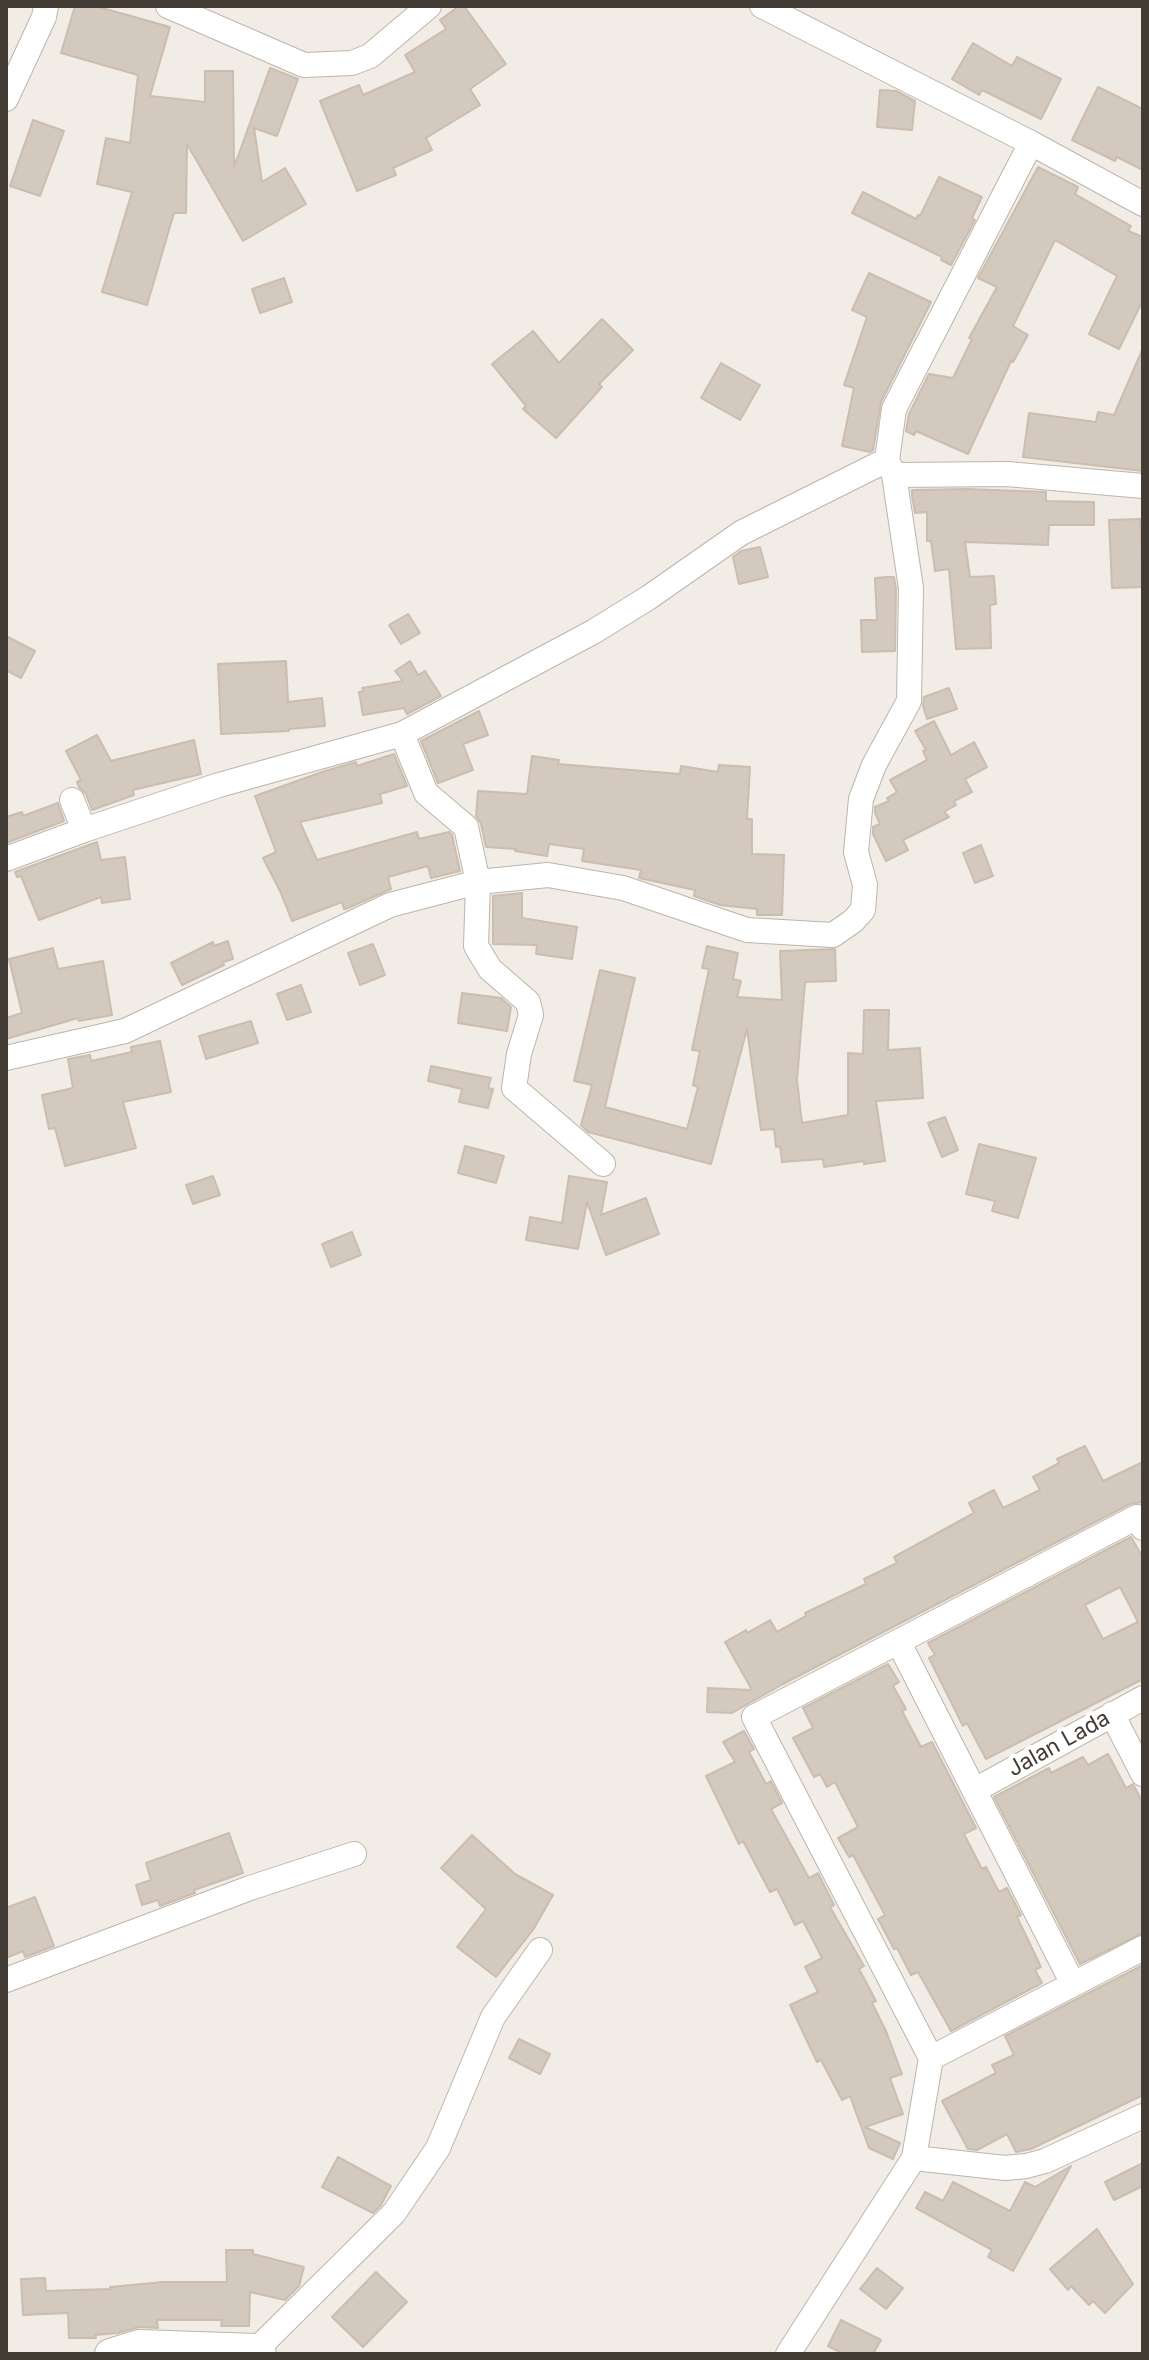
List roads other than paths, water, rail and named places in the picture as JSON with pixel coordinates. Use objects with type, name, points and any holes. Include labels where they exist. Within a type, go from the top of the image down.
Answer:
[{"type":"street","points":[[6,99],[44,17],[46,6]]},
{"type":"street","points":[[168,6],[304,65],[352,63],[370,56],[429,6]]},
{"type":"street","points":[[762,6],[1031,143],[1143,204]]},
{"type":"street","points":[[6,1058],[125,1031],[390,905],[478,882],[548,875],[623,888],[747,930],[833,935],[853,921],[863,910],[865,885],[856,852],[861,799],[874,765],[909,701],[911,588],[891,468],[894,409],[1031,143]]},
{"type":"street","points":[[6,859],[219,785],[402,734],[593,632],[741,533],[891,468],[1143,486]]},
{"type":"street","points":[[402,734],[426,793],[466,827],[478,882],[476,946],[490,969],[528,1002],[531,1015],[519,1054],[514,1088],[603,1164]]},
{"type":"street","points":[[72,800],[84,830]]},
{"type":"street","points":[[788,2354],[914,2158],[931,2058],[754,1717],[1140,1522]]},
{"type":"street","points":[[899,1643],[1073,1984]]},
{"type":"street","name":"Jalan Lada","points":[[975,1790],[1143,1698]]},
{"type":"street","points":[[1112,1714],[1143,1774]]},
{"type":"street","points":[[6,1980],[250,1888],[354,1854]]},
{"type":"street","points":[[931,2058],[1143,1948]]},
{"type":"street","points":[[110,2354],[139,2345],[259,2351],[394,2213],[438,2148],[493,2017],[540,1950]]},
{"type":"street","points":[[914,2158],[1005,2168],[1026,2166],[1045,2161],[1143,2116]]}]
